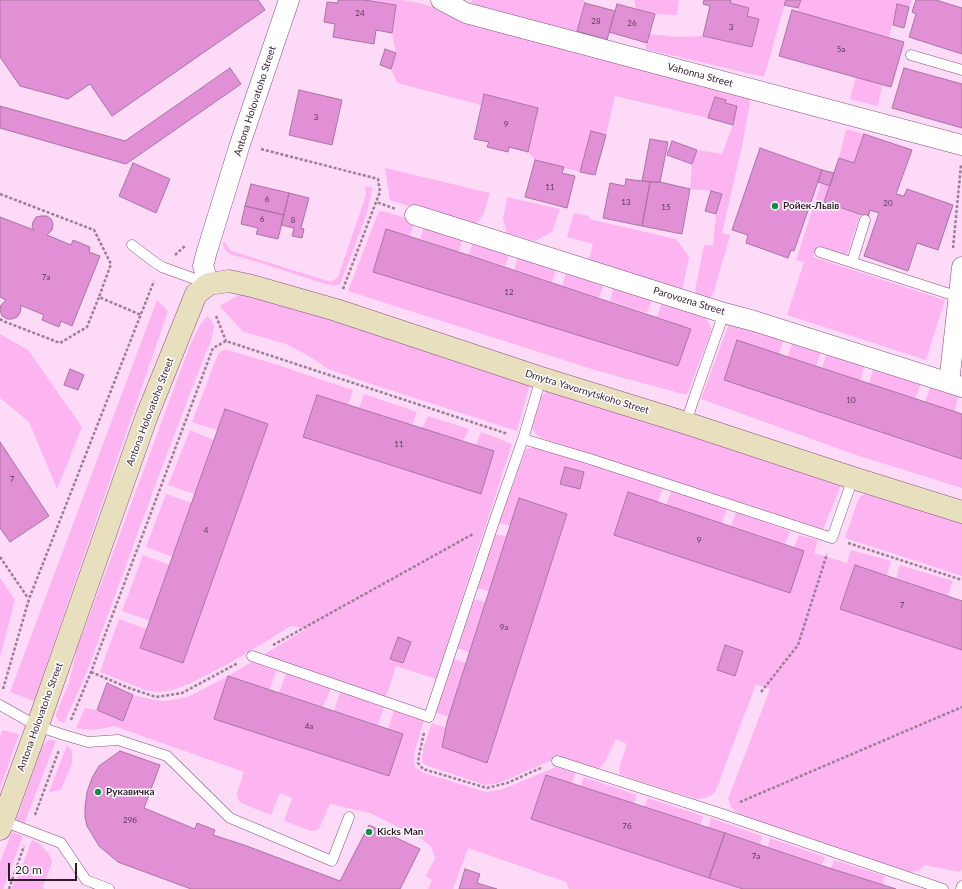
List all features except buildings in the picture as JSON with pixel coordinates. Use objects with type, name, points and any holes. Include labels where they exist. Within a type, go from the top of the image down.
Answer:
[{"type":"street","name":"Antona Holovatoho Street","points":[[1,825],[146,418],[196,294],[209,284],[203,266],[240,144],[289,0]]},
{"type":"street","name":"Vahonna Street","points":[[441,0],[466,13],[962,144]]},
{"type":"street","name":"Parovozna Street","points":[[415,216],[955,385]]},
{"type":"street","points":[[955,385],[959,297],[957,261]]},
{"type":"street","name":"Dmytra Yavornytskoho Street","points":[[209,284],[229,281],[336,310],[541,378],[962,512]]},
{"type":"lane","points":[[911,55],[962,70]]},
{"type":"lane","points":[[852,262],[865,220]]},
{"type":"lane","points":[[132,245],[162,267],[209,284]]},
{"type":"lane","points":[[820,252],[959,297]]},
{"type":"lane","points":[[686,423],[724,313]]},
{"type":"lane","points":[[252,656],[429,717],[523,439],[541,378]]},
{"type":"lane","points":[[523,439],[590,459],[832,538],[853,478]]},
{"type":"lane","points":[[0,705],[37,726],[64,735],[88,742],[118,740],[166,756],[230,818],[332,861],[349,817]]},
{"type":"lane","points":[[556,761],[716,812],[943,889]]},
{"type":"lane","points":[[1,825],[30,830],[61,843],[86,880],[109,889]]},
{"type":"path","points":[[240,144],[378,179],[380,192],[342,292]]},
{"type":"path","points":[[957,261],[962,163]]},
{"type":"path","points":[[0,194],[94,230],[111,264],[87,327],[60,343],[0,319]]},
{"type":"path","points":[[376,202],[415,216]]},
{"type":"path","points":[[2,692],[29,599],[156,276],[162,267],[187,244]]},
{"type":"path","points":[[99,297],[141,315]]},
{"type":"path","points":[[216,316],[226,341]]},
{"type":"path","points":[[9,889],[64,735],[92,672],[214,348],[226,341],[523,439]]},
{"type":"path","points":[[92,672],[129,688],[156,697],[182,693],[494,522]]},
{"type":"path","points":[[761,692],[798,645],[832,538],[962,580]]},
{"type":"path","points":[[0,556],[29,599]]},
{"type":"path","points":[[716,812],[962,707]]},
{"type":"path","points":[[429,717],[418,763],[423,769],[487,788],[507,783],[556,761]]},
{"type":"shaded area","points":[[364,0],[402,0],[420,3],[505,31],[751,98],[742,146],[722,233],[730,235],[710,300],[698,296],[695,290],[704,245],[713,246],[716,214],[722,194],[711,191],[690,189],[692,164],[697,150],[722,154],[733,125],[737,106],[725,103],[725,100],[715,97],[708,118],[615,96],[606,135],[591,132],[580,172],[535,160],[528,152],[538,108],[484,94],[481,105],[397,83],[391,69],[396,53],[392,33],[396,5]]},
{"type":"shaded area","points":[[472,0],[584,0],[585,3],[577,33],[471,5]]},
{"type":"shaded area","points":[[634,0],[679,0],[677,15],[655,14],[636,9]]},
{"type":"shaded area","points":[[731,0],[786,0],[764,77],[645,49],[649,34],[677,37],[703,36],[752,47],[759,19],[747,16],[749,8],[730,3]]},
{"type":"shaded area","points":[[801,0],[912,0],[909,7],[897,4],[889,37],[797,12]]},
{"type":"shaded area","points":[[856,77],[882,85],[878,106],[850,99]]},
{"type":"shaded area","points":[[846,129],[864,134],[854,163],[839,158]]},
{"type":"shaded area","points":[[385,168],[490,193],[483,215],[474,227],[390,200]]},
{"type":"shaded area","points":[[821,183],[830,186],[824,202],[860,215],[847,255],[817,246],[813,257],[945,300],[926,360],[787,315],[804,262],[796,260]]},
{"type":"shaded area","points":[[365,186],[372,188],[366,216],[340,284],[338,285],[335,286],[322,283],[229,254],[224,248],[224,241],[232,251],[331,282],[338,277],[366,195]]},
{"type":"shaded area","points":[[507,197],[560,209],[552,232],[535,241],[507,233],[503,219]]},
{"type":"shaded area","points":[[379,211],[415,221],[410,236],[386,229],[373,272],[678,366],[691,329],[657,317],[662,302],[705,317],[712,329],[687,395],[598,371],[348,291]]},
{"type":"shaded area","points":[[574,213],[589,216],[589,219],[676,239],[689,257],[682,291],[587,267],[593,244],[567,237]]},
{"type":"shaded area","points":[[425,224],[463,237],[459,252],[420,239]]},
{"type":"shaded area","points":[[474,240],[510,252],[505,266],[468,255]]},
{"type":"shaded area","points":[[519,255],[557,267],[552,282],[514,270]]},
{"type":"shaded area","points":[[567,270],[604,283],[599,298],[562,286]]},
{"type":"shaded area","points":[[614,286],[652,299],[647,313],[610,301]]},
{"type":"shaded area","points":[[252,294],[530,383],[517,431],[328,369],[309,356],[286,344],[244,332],[221,308],[221,305],[239,295]]},
{"type":"shaded area","points":[[157,300],[168,311],[34,701],[10,692]]},
{"type":"shaded area","points":[[207,316],[214,326],[211,342],[162,467],[88,669],[64,723],[58,720],[56,714],[69,683],[77,649],[190,345],[200,325]]},
{"type":"shaded area","points":[[729,323],[784,338],[779,354],[737,340],[724,380],[962,459],[962,488],[856,455],[701,399]]},
{"type":"shaded area","points":[[0,334],[28,350],[82,427],[57,489],[29,422],[0,398]]},
{"type":"shaded area","points":[[793,340],[822,350],[816,366],[788,357]]},
{"type":"shaded area","points":[[224,350],[228,350],[353,390],[348,405],[317,395],[303,437],[481,494],[494,451],[476,445],[481,432],[512,444],[436,679],[396,666],[386,697],[263,655],[306,629],[291,626],[230,663],[189,684],[173,690],[157,692],[145,690],[100,672],[119,619],[147,629],[140,648],[183,663],[268,425],[225,410],[217,430],[192,422],[218,354]],"holes":[[[398,638],[411,642],[403,663],[390,658]]]},
{"type":"shaded area","points":[[827,352],[865,365],[860,381],[822,368]]},
{"type":"shaded area","points":[[874,367],[921,383],[915,399],[869,384]]},
{"type":"shaded area","points":[[931,386],[959,395],[954,412],[925,402]]},
{"type":"shaded area","points":[[552,387],[842,483],[823,529],[541,438],[532,428],[540,398]]},
{"type":"shaded area","points":[[364,394],[417,412],[412,425],[359,408]]},
{"type":"shaded area","points":[[428,416],[469,429],[463,441],[422,428]]},
{"type":"shaded area","points":[[190,430],[214,440],[195,494],[168,485]]},
{"type":"shaded area","points":[[535,447],[663,488],[658,502],[628,492],[614,535],[790,593],[803,551],[794,547],[799,535],[818,540],[814,553],[847,563],[851,550],[891,561],[887,575],[855,565],[840,609],[962,650],[962,869],[960,872],[924,865],[919,871],[907,873],[743,816],[736,812],[731,807],[728,799],[770,689],[756,684],[715,792],[705,798],[696,799],[620,775],[619,768],[627,744],[616,739],[604,764],[599,768],[559,757],[499,783],[485,785],[422,763],[423,749],[432,723],[446,728],[442,747],[488,762],[567,514],[519,498],[511,526],[499,523],[526,449]],"holes":[[[725,645],[743,651],[735,676],[717,670]]]},
{"type":"shaded area","points":[[672,490],[727,509],[722,523],[666,505]]},
{"type":"shaded area","points":[[166,494],[192,503],[173,557],[146,547]]},
{"type":"shaded area","points":[[865,494],[962,523],[962,576],[845,538],[858,500]]},
{"type":"shaded area","points":[[736,512],[790,531],[785,544],[731,526]]},
{"type":"shaded area","points":[[495,534],[507,537],[489,591],[477,588]]},
{"type":"shaded area","points":[[143,555],[170,565],[150,621],[122,611]]},
{"type":"shaded area","points":[[900,565],[953,581],[947,596],[896,578]]},
{"type":"shaded area","points":[[0,578],[15,600],[0,657]]},
{"type":"shaded area","points":[[474,599],[485,602],[469,652],[457,648]]},
{"type":"shaded area","points":[[454,659],[466,663],[449,717],[435,712]]},
{"type":"shaded area","points":[[252,662],[276,671],[269,690],[389,776],[403,734],[388,729],[394,710],[424,720],[415,750],[414,759],[415,767],[424,773],[486,792],[503,789],[556,767],[575,773],[572,784],[546,775],[532,819],[743,889],[569,889],[566,882],[468,848],[453,889],[428,889],[432,880],[426,876],[435,858],[431,847],[422,839],[370,813],[330,804],[318,830],[311,831],[284,821],[292,798],[280,793],[271,815],[240,802],[237,793],[244,772],[114,726],[90,730],[76,728],[85,708],[97,710],[123,721],[133,695],[166,701],[188,697]]},
{"type":"shaded area","points":[[286,673],[331,688],[323,707],[279,693]]},
{"type":"shaded area","points":[[340,692],[384,707],[378,725],[334,711]]},
{"type":"shaded area","points":[[2,730],[19,734],[0,789],[0,737]]},
{"type":"shaded area","points":[[50,740],[56,741],[24,824],[16,821],[43,745]]},
{"type":"shaded area","points":[[67,745],[72,751],[72,763],[61,790],[49,792]]},
{"type":"shaded area","points":[[584,777],[637,795],[634,804],[580,786]]},
{"type":"shaded area","points":[[648,798],[703,816],[700,825],[644,807]]},
{"type":"shaded area","points":[[711,818],[762,836],[760,845],[708,828]]},
{"type":"shaded area","points":[[12,832],[23,836],[3,889],[0,889],[0,862]]},
{"type":"shaded area","points":[[770,838],[825,857],[822,865],[768,847]]},
{"type":"shaded area","points":[[32,840],[39,843],[52,860],[42,888],[46,889],[11,889],[15,880],[17,879]]},
{"type":"shaded area","points":[[834,860],[885,876],[882,885],[831,868]]},
{"type":"place","name":"Ройек-Львів","points":[[775,206]]},
{"type":"place","name":"Рукавичка","points":[[98,792]]},
{"type":"place","name":"Kicks Man","points":[[369,832]]}]
